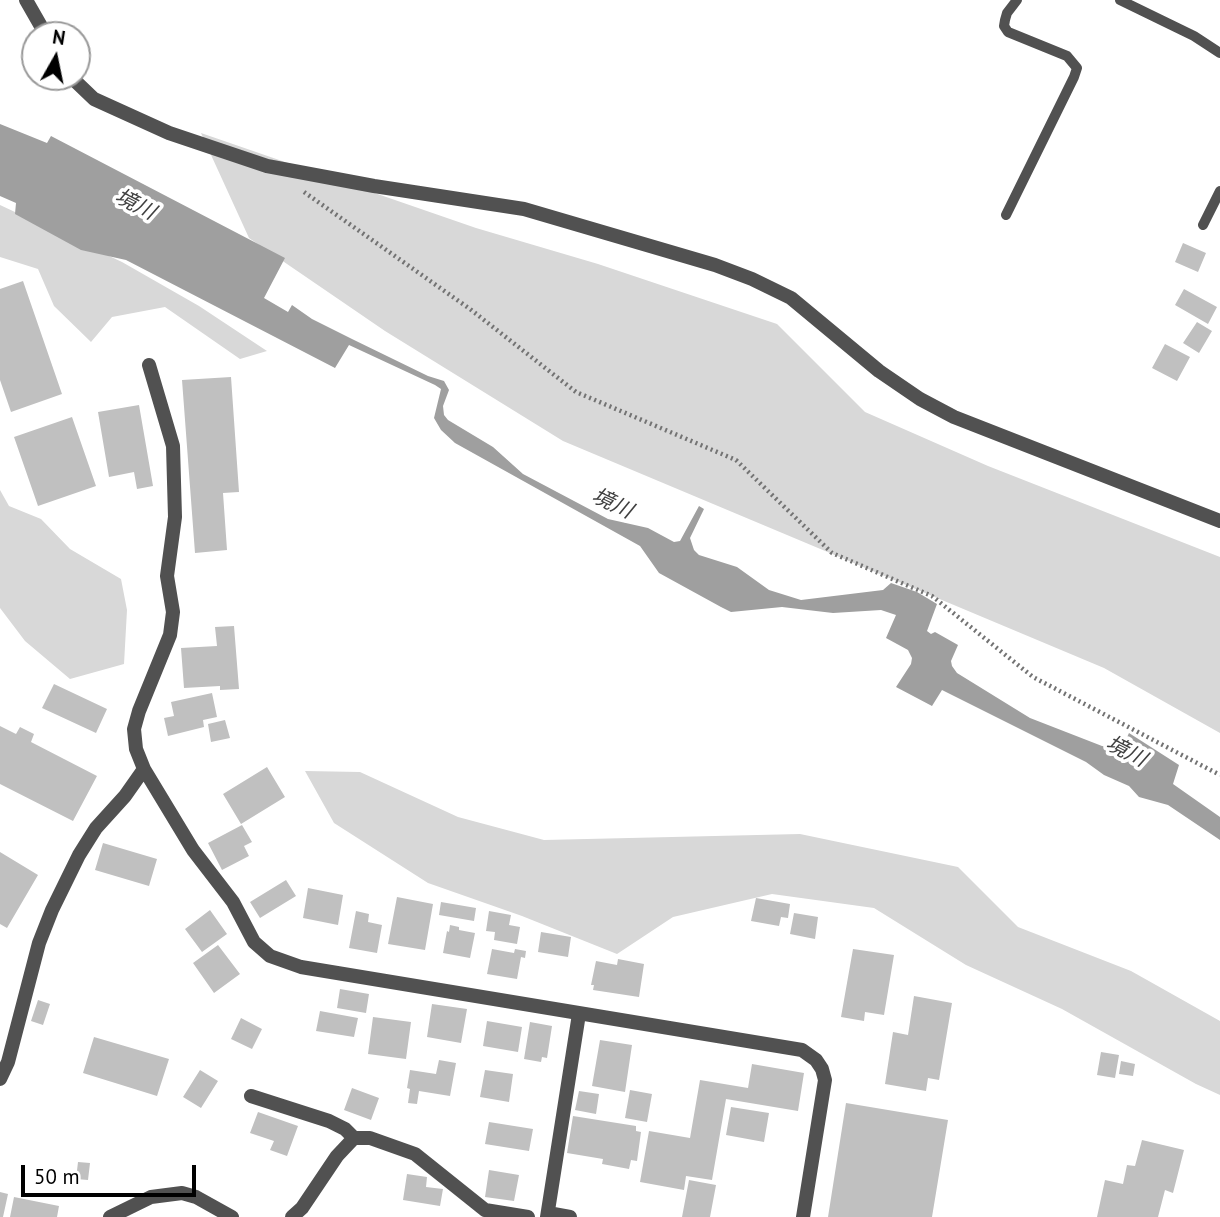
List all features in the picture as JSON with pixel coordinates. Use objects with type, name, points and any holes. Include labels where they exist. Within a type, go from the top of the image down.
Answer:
[{"type":"street","points":[[26,0],[38,21]]},
{"type":"street","points":[[86,91],[94,99],[169,133],[267,166],[524,209],[715,265],[752,279],[791,298],[879,371],[943,411],[1220,521]]},
{"type":"street","points":[[149,365],[173,446],[175,517],[167,576],[173,612],[170,635],[134,729],[136,749],[144,769],[193,850],[233,902],[254,942],[270,956],[301,967],[793,1047],[810,1054],[822,1069],[825,1080],[803,1217]]},
{"type":"street","points":[[0,1079],[11,1050],[39,943],[52,909],[96,828],[125,796],[144,769]]},
{"type":"street","points":[[570,1217],[547,1215],[579,1014]]},
{"type":"street","points":[[251,1096],[328,1121],[345,1129],[354,1138],[370,1138],[415,1154],[485,1210],[528,1217]]},
{"type":"street","points":[[292,1217],[302,1208],[337,1156],[354,1138]]},
{"type":"street","points":[[110,1217],[151,1197],[182,1193],[196,1197],[232,1217]]},
{"type":"lane","points":[[1006,215],[1077,68],[1067,56],[1008,32],[1004,26],[1007,13],[1017,0]]},
{"type":"lane","points":[[1120,0],[1194,36],[1220,53]]},
{"type":"lane","points":[[1203,225],[1220,191]]},
{"type":"path","points":[[301,190],[470,309],[576,392],[736,460],[832,553],[932,596],[1033,677],[1220,775]]},
{"type":"shaded area","points":[[201,133],[476,228],[598,264],[777,324],[865,412],[988,466],[1220,557],[1220,733],[1104,668],[563,441],[385,331],[249,238]]},
{"type":"shaded area","points":[[0,205],[122,262],[199,306],[267,351],[240,359],[165,307],[112,317],[91,342],[54,306],[38,269],[0,257]]},
{"type":"shaded area","points":[[0,490],[9,506],[41,519],[70,549],[121,579],[127,610],[124,664],[70,679],[25,641],[0,608]]},
{"type":"shaded area","points":[[305,771],[360,772],[458,817],[544,840],[800,834],[958,867],[1018,927],[1131,971],[1220,1021],[1220,1095],[1062,1009],[966,965],[874,908],[772,894],[673,917],[617,954],[522,916],[428,883],[334,823]]},
{"type":"water","name":"境川","points":[[0,124],[47,143],[51,136],[285,258],[264,298],[288,312],[292,305],[312,319],[352,339],[444,381],[449,390],[443,406],[448,420],[493,447],[523,474],[608,519],[648,528],[674,542],[680,541],[699,506],[704,509],[690,538],[699,555],[737,567],[769,590],[801,600],[883,590],[891,583],[917,592],[937,604],[927,631],[931,634],[935,632],[958,645],[951,661],[957,673],[1030,718],[1102,746],[1122,748],[1129,733],[1179,765],[1173,784],[1220,817],[1220,840],[1168,805],[1139,797],[1129,786],[1104,775],[1086,762],[942,690],[932,706],[896,687],[912,658],[908,650],[886,638],[896,615],[881,610],[833,613],[782,607],[731,612],[659,573],[640,546],[455,443],[441,430],[434,418],[441,389],[435,385],[349,345],[335,368],[126,260],[81,250],[15,214],[16,203],[0,196]]},
{"type":"building","points":[[1183,243],[1206,253],[1198,272],[1175,262]]},
{"type":"building","points":[[23,281],[62,394],[11,412],[0,380],[0,289]]},
{"type":"building","points":[[1184,289],[1217,307],[1208,324],[1175,305]]},
{"type":"building","points":[[1197,322],[1212,331],[1199,353],[1183,343]]},
{"type":"building","points":[[1165,344],[1190,357],[1177,381],[1152,368]]},
{"type":"building","points":[[231,377],[239,492],[223,493],[227,550],[195,553],[182,380]]},
{"type":"building","points":[[139,405],[153,486],[137,489],[134,472],[109,477],[98,412]]},
{"type":"building","points":[[72,417],[96,486],[38,506],[14,437]]},
{"type":"building","points":[[234,626],[239,689],[220,690],[220,686],[184,688],[181,648],[217,646],[215,627]]},
{"type":"building","points":[[54,684],[107,709],[96,733],[42,708]]},
{"type":"building","points":[[212,693],[217,717],[203,720],[204,727],[168,736],[164,718],[174,716],[171,702]]},
{"type":"building","points":[[225,720],[230,738],[211,742],[208,724]]},
{"type":"building","points":[[0,726],[16,734],[20,727],[34,734],[31,742],[97,776],[73,821],[0,784]]},
{"type":"building","points":[[267,767],[285,797],[241,824],[223,794]]},
{"type":"building","points":[[242,825],[252,842],[244,846],[249,856],[222,870],[208,843]]},
{"type":"building","points":[[103,843],[157,859],[149,886],[95,870]]},
{"type":"building","points":[[0,852],[38,875],[7,928],[0,924]]},
{"type":"building","points":[[286,880],[296,896],[260,918],[250,902]]},
{"type":"building","points":[[308,888],[343,895],[338,925],[303,918]]},
{"type":"building","points":[[397,897],[433,904],[425,950],[388,944]]},
{"type":"building","points":[[756,898],[790,904],[788,918],[781,917],[779,926],[751,921]]},
{"type":"building","points":[[441,902],[476,908],[474,921],[439,915]]},
{"type":"building","points":[[210,910],[227,934],[202,952],[185,929]]},
{"type":"building","points":[[356,911],[369,914],[368,922],[382,925],[377,953],[349,948]]},
{"type":"building","points":[[489,911],[511,915],[509,925],[520,927],[517,944],[494,940],[495,932],[486,931]]},
{"type":"building","points":[[794,913],[818,917],[815,939],[790,934]]},
{"type":"building","points":[[450,925],[475,933],[470,958],[443,953]]},
{"type":"building","points":[[541,932],[571,937],[568,957],[538,952]]},
{"type":"building","points":[[218,945],[240,974],[214,993],[193,963]]},
{"type":"building","points":[[492,949],[514,953],[515,949],[526,951],[525,958],[521,957],[517,979],[487,974]]},
{"type":"building","points":[[853,949],[894,955],[884,1015],[865,1012],[864,1021],[841,1017]]},
{"type":"building","points":[[618,959],[644,964],[639,997],[593,990],[594,985],[591,985],[596,961],[617,965]]},
{"type":"building","points":[[340,989],[369,994],[366,1013],[337,1008]]},
{"type":"building","points":[[914,996],[952,1003],[939,1080],[928,1078],[926,1091],[885,1084],[893,1032],[908,1035]]},
{"type":"building","points":[[38,1000],[50,1004],[43,1025],[31,1021]]},
{"type":"building","points":[[432,1004],[467,1009],[461,1043],[427,1037]]},
{"type":"building","points":[[320,1011],[358,1018],[354,1037],[316,1031]]},
{"type":"building","points":[[373,1017],[411,1022],[406,1059],[368,1054]]},
{"type":"building","points":[[241,1018],[262,1029],[252,1049],[231,1039]]},
{"type":"building","points":[[487,1021],[522,1027],[518,1052],[483,1046]]},
{"type":"building","points":[[530,1022],[552,1026],[547,1058],[542,1057],[541,1062],[524,1059]]},
{"type":"building","points":[[94,1037],[169,1059],[157,1096],[83,1073]]},
{"type":"building","points":[[600,1040],[632,1045],[625,1092],[592,1086]]},
{"type":"building","points":[[1101,1052],[1119,1055],[1115,1078],[1097,1075]]},
{"type":"building","points":[[439,1060],[456,1063],[450,1096],[419,1091],[417,1104],[408,1103],[410,1070],[436,1074]]},
{"type":"building","points":[[1121,1061],[1135,1064],[1133,1076],[1119,1074]]},
{"type":"building","points":[[752,1064],[804,1073],[798,1111],[726,1099],[712,1180],[686,1176],[684,1190],[640,1182],[649,1131],[690,1138],[700,1080],[748,1088]]},
{"type":"building","points":[[200,1070],[218,1081],[201,1108],[183,1097]]},
{"type":"building","points":[[485,1070],[513,1074],[509,1102],[480,1097]]},
{"type":"building","points":[[352,1088],[379,1098],[371,1120],[344,1110]]},
{"type":"building","points":[[630,1090],[652,1094],[647,1122],[625,1118]]},
{"type":"building","points":[[579,1091],[599,1094],[596,1114],[575,1110]]},
{"type":"building","points":[[846,1103],[948,1120],[932,1217],[828,1217]]},
{"type":"building","points":[[731,1107],[769,1113],[764,1142],[726,1135]]},
{"type":"building","points":[[258,1112],[298,1126],[287,1156],[270,1150],[274,1141],[250,1133]]},
{"type":"building","points":[[573,1116],[636,1126],[636,1131],[641,1132],[637,1161],[631,1160],[629,1169],[602,1164],[603,1159],[567,1153]]},
{"type":"building","points":[[489,1122],[533,1129],[529,1151],[485,1144]]},
{"type":"building","points":[[1142,1140],[1184,1150],[1173,1193],[1165,1190],[1158,1217],[1097,1217],[1105,1180],[1123,1184],[1127,1165],[1135,1166]]},
{"type":"building","points":[[78,1162],[90,1163],[88,1180],[76,1179]]},
{"type":"building","points":[[489,1170],[519,1175],[514,1201],[485,1197]]},
{"type":"building","points":[[407,1174],[427,1177],[426,1187],[443,1189],[440,1206],[403,1200]]},
{"type":"building","points":[[689,1180],[716,1185],[710,1217],[682,1217]]},
{"type":"building","points":[[0,1192],[8,1194],[3,1217],[0,1217]]},
{"type":"building","points":[[14,1197],[59,1206],[57,1217],[10,1217]]}]
